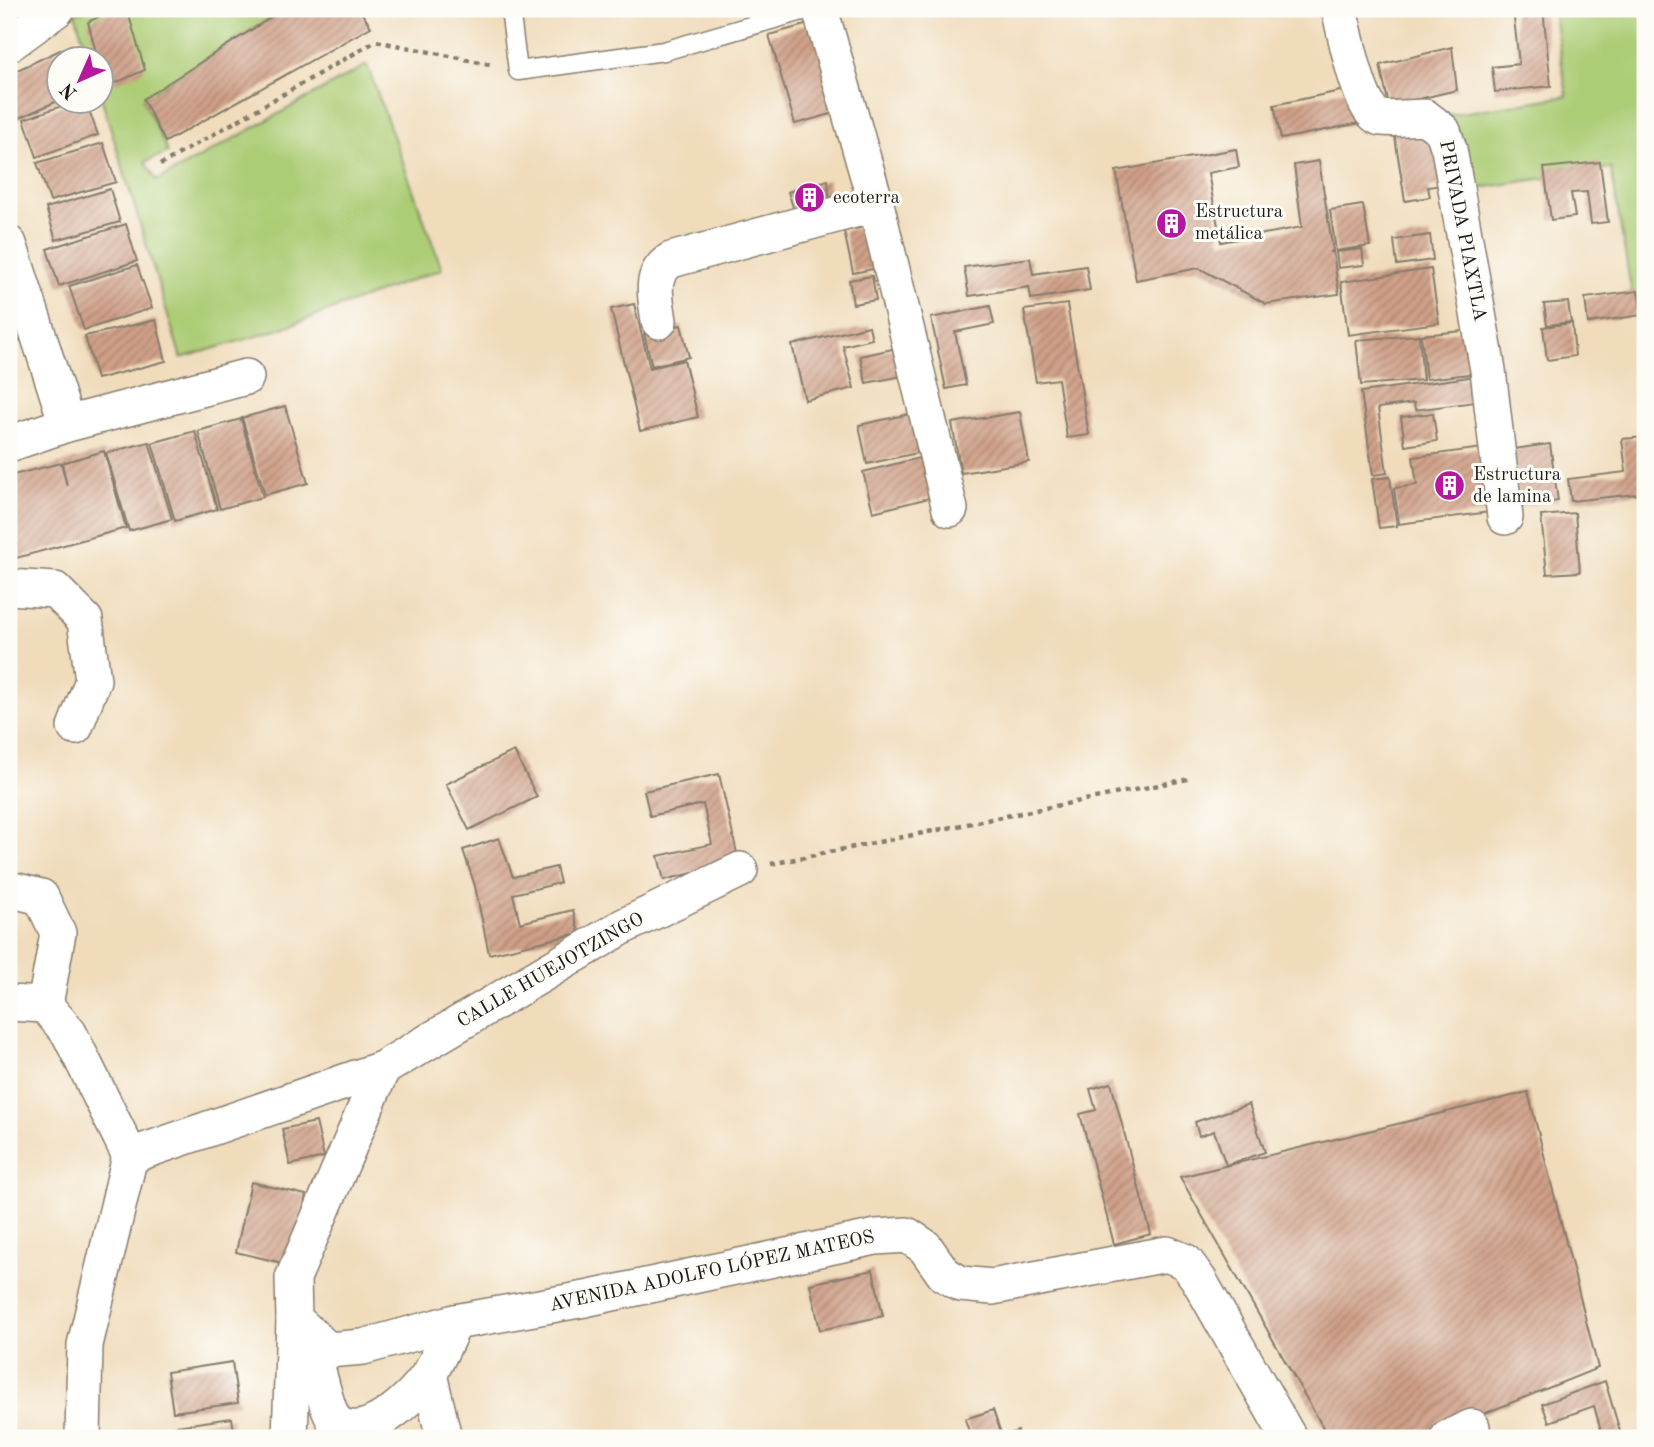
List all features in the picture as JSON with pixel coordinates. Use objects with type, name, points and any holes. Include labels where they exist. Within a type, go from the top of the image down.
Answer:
[{"type":"street","points":[[9,44],[57,9]]},
{"type":"street","points":[[820,9],[876,204],[950,509]]},
{"type":"street","name":"PRIVADA PIAXTLA","points":[[1339,9],[1369,111],[1380,118],[1426,117],[1443,131],[1449,149],[1488,370],[1505,517]]},
{"type":"street","points":[[659,321],[655,278],[661,267],[671,260],[876,204]]},
{"type":"street","points":[[9,244],[67,424]]},
{"type":"street","points":[[9,444],[67,424],[246,377]]},
{"type":"street","points":[[9,587],[55,590],[85,620],[93,680],[75,727]]},
{"type":"street","name":"CALLE HUEJOTZINGO","points":[[130,1156],[382,1069],[624,926],[740,870]]},
{"type":"street","points":[[9,892],[41,897],[58,933],[44,1005]]},
{"type":"street","points":[[9,1003],[44,1005],[69,1033],[130,1156],[85,1345],[83,1438]]},
{"type":"street","points":[[382,1069],[293,1278],[302,1328],[333,1419],[344,1430],[364,1433],[391,1419],[429,1374],[455,1322]]},
{"type":"street","name":"AVENIDA ADOLFO LÓPEZ MATEOS","points":[[302,1328],[328,1350],[363,1347],[455,1322],[585,1299],[876,1237],[907,1235],[925,1247],[944,1275],[961,1284],[992,1287],[1167,1254],[1186,1262],[1199,1280],[1289,1438]]},
{"type":"street","points":[[290,1438],[302,1328]]},
{"type":"street","points":[[429,1374],[443,1438]]},
{"type":"lane","points":[[510,9],[518,71],[664,51],[809,9]]},
{"type":"path","points":[[160,165],[376,41],[518,71]]},
{"type":"path","points":[[740,870],[1188,779]]},
{"type":"green space","points":[[91,9],[284,9],[143,99],[168,152],[145,162],[157,181],[367,65],[442,269],[274,331],[181,358],[107,116],[116,116],[116,46],[85,46],[75,13]]},
{"type":"green space","points":[[1553,9],[1645,9],[1645,355],[1642,356],[1611,168],[1460,191],[1447,115],[1567,96]]},
{"type":"building","points":[[114,9],[127,9],[145,70],[116,83],[116,46],[94,46],[88,22]]},
{"type":"building","points":[[284,9],[359,9],[371,27],[165,142],[143,99]]},
{"type":"building","points":[[1513,9],[1543,9],[1551,86],[1495,92],[1492,67],[1519,64]]},
{"type":"building","points":[[823,20],[849,109],[795,124],[769,35]]},
{"type":"building","points":[[1452,47],[1457,90],[1389,106],[1380,65]]},
{"type":"building","points":[[46,57],[46,106],[17,119],[9,99],[9,74]]},
{"type":"building","points":[[1350,89],[1365,122],[1281,139],[1274,105]]},
{"type":"building","points":[[46,111],[46,116],[91,116],[98,135],[37,157],[24,119]]},
{"type":"building","points":[[1394,131],[1439,132],[1448,184],[1428,187],[1430,197],[1405,201]]},
{"type":"building","points":[[103,143],[116,182],[50,201],[37,163]]},
{"type":"building","name":"Estructura metálica","points":[[1236,149],[1239,167],[1208,173],[1221,242],[1302,227],[1294,165],[1319,161],[1333,251],[1329,252],[1333,252],[1339,294],[1266,304],[1199,268],[1136,280],[1116,171]]},
{"type":"building","points":[[1600,162],[1608,222],[1591,224],[1587,192],[1571,193],[1575,217],[1551,220],[1544,168]]},
{"type":"building","name":"ecoterra","points":[[828,180],[830,205],[795,213],[788,192]]},
{"type":"building","points":[[110,189],[120,222],[56,240],[46,208]]},
{"type":"building","points":[[1363,205],[1370,246],[1336,251],[1330,210]]},
{"type":"building","points":[[126,224],[137,261],[59,286],[47,249]]},
{"type":"building","points":[[875,225],[883,267],[853,273],[844,231]]},
{"type":"building","points":[[1430,235],[1433,260],[1397,265],[1394,240]]},
{"type":"building","points":[[1362,249],[1364,265],[1338,268],[1336,252]]},
{"type":"building","points":[[1030,258],[1033,274],[1086,266],[1090,290],[1031,299],[1029,287],[969,296],[964,267]]},
{"type":"building","points":[[137,265],[152,308],[84,330],[69,286]]},
{"type":"building","points":[[1431,269],[1439,323],[1348,335],[1341,282]]},
{"type":"building","points":[[872,276],[876,300],[853,304],[849,280]]},
{"type":"building","points":[[1638,291],[1642,315],[1588,323],[1585,298]]},
{"type":"building","points":[[1568,302],[1571,322],[1547,325],[1544,304]]},
{"type":"building","points":[[634,304],[650,368],[684,360],[698,417],[640,431],[611,309]]},
{"type":"building","points":[[1067,304],[1089,435],[1067,438],[1058,379],[1036,382],[1024,310]]},
{"type":"building","points":[[990,306],[994,324],[955,332],[966,385],[946,389],[931,318]]},
{"type":"building","points":[[156,320],[166,361],[97,379],[85,336]]},
{"type":"building","points":[[9,323],[20,340],[9,348]]},
{"type":"building","points":[[1572,323],[1575,356],[1547,360],[1543,327]]},
{"type":"building","points":[[681,325],[689,357],[652,366],[644,334]]},
{"type":"building","points":[[869,326],[872,339],[843,346],[854,388],[805,400],[792,345]]},
{"type":"building","points":[[1474,330],[1479,373],[1426,379],[1421,335]]},
{"type":"building","points":[[1419,335],[1423,380],[1361,385],[1356,340]]},
{"type":"building","points":[[902,347],[908,375],[866,383],[860,356]]},
{"type":"building","name":"Estructura de lamina","points":[[1484,375],[1476,413],[1474,402],[1415,410],[1414,403],[1378,408],[1387,473],[1373,475],[1361,392]]},
{"type":"building","points":[[285,406],[308,483],[265,495],[242,418]]},
{"type":"building","points":[[1020,412],[1029,462],[961,473],[952,423]]},
{"type":"building","points":[[914,413],[922,452],[867,464],[859,425]]},
{"type":"building","name":"Estructura de lamina","points":[[1433,413],[1437,441],[1405,446],[1401,417]]},
{"type":"building","points":[[241,419],[263,497],[220,509],[198,431]]},
{"type":"building","points":[[195,431],[217,509],[175,521],[152,443]]},
{"type":"building","name":"Estructura de lamina","points":[[1645,437],[1645,493],[1571,501],[1568,479],[1626,472],[1622,439]]},
{"type":"building","points":[[149,442],[172,519],[129,531],[106,453]]},
{"type":"building","points":[[1550,444],[1558,501],[1520,506],[1513,449]]},
{"type":"building","name":"Estructura de lamina","points":[[1490,447],[1498,511],[1399,524],[1394,488],[1417,485],[1413,457]]},
{"type":"building","points":[[104,451],[126,528],[9,560],[9,476],[61,463],[67,486],[62,463]]},
{"type":"building","points":[[923,457],[933,497],[873,512],[863,472]]},
{"type":"building","points":[[1390,477],[1397,526],[1379,528],[1372,479]]},
{"type":"building","points":[[1575,513],[1580,572],[1547,574],[1541,516]]},
{"type":"building","points":[[514,751],[537,797],[469,830],[446,784]]},
{"type":"building","points":[[719,774],[739,862],[664,880],[658,856],[712,844],[703,804],[650,816],[644,791]]},
{"type":"building","points":[[499,838],[513,877],[556,867],[560,883],[513,894],[520,923],[573,910],[579,933],[489,954],[475,886],[463,850]]},
{"type":"building","points":[[1111,1083],[1151,1234],[1114,1244],[1080,1114],[1096,1110],[1090,1089]]},
{"type":"building","points":[[1528,1092],[1598,1368],[1423,1438],[1329,1438],[1180,1177]]},
{"type":"building","points":[[1249,1104],[1265,1152],[1226,1165],[1214,1131],[1199,1136],[1195,1122]]},
{"type":"building","points":[[316,1122],[324,1157],[290,1165],[282,1129]]},
{"type":"building","points":[[251,1182],[306,1195],[291,1265],[236,1252]]},
{"type":"building","points":[[873,1270],[883,1316],[820,1330],[810,1284]]},
{"type":"building","points":[[232,1362],[238,1403],[173,1412],[167,1372]]},
{"type":"building","points":[[1605,1381],[1622,1438],[1591,1438],[1602,1434],[1594,1406],[1549,1422],[1542,1404]]},
{"type":"building","points":[[993,1410],[1002,1436],[1018,1431],[1020,1438],[971,1438],[965,1419]]},
{"type":"building","points":[[232,1418],[235,1438],[171,1438],[169,1427]]},
{"type":"place","name":"ecoterra","points":[[810,198]]},
{"type":"place","name":"Estructura metálica","points":[[1172,223]]},
{"type":"place","name":"Estructura de lamina","points":[[1450,486]]}]
